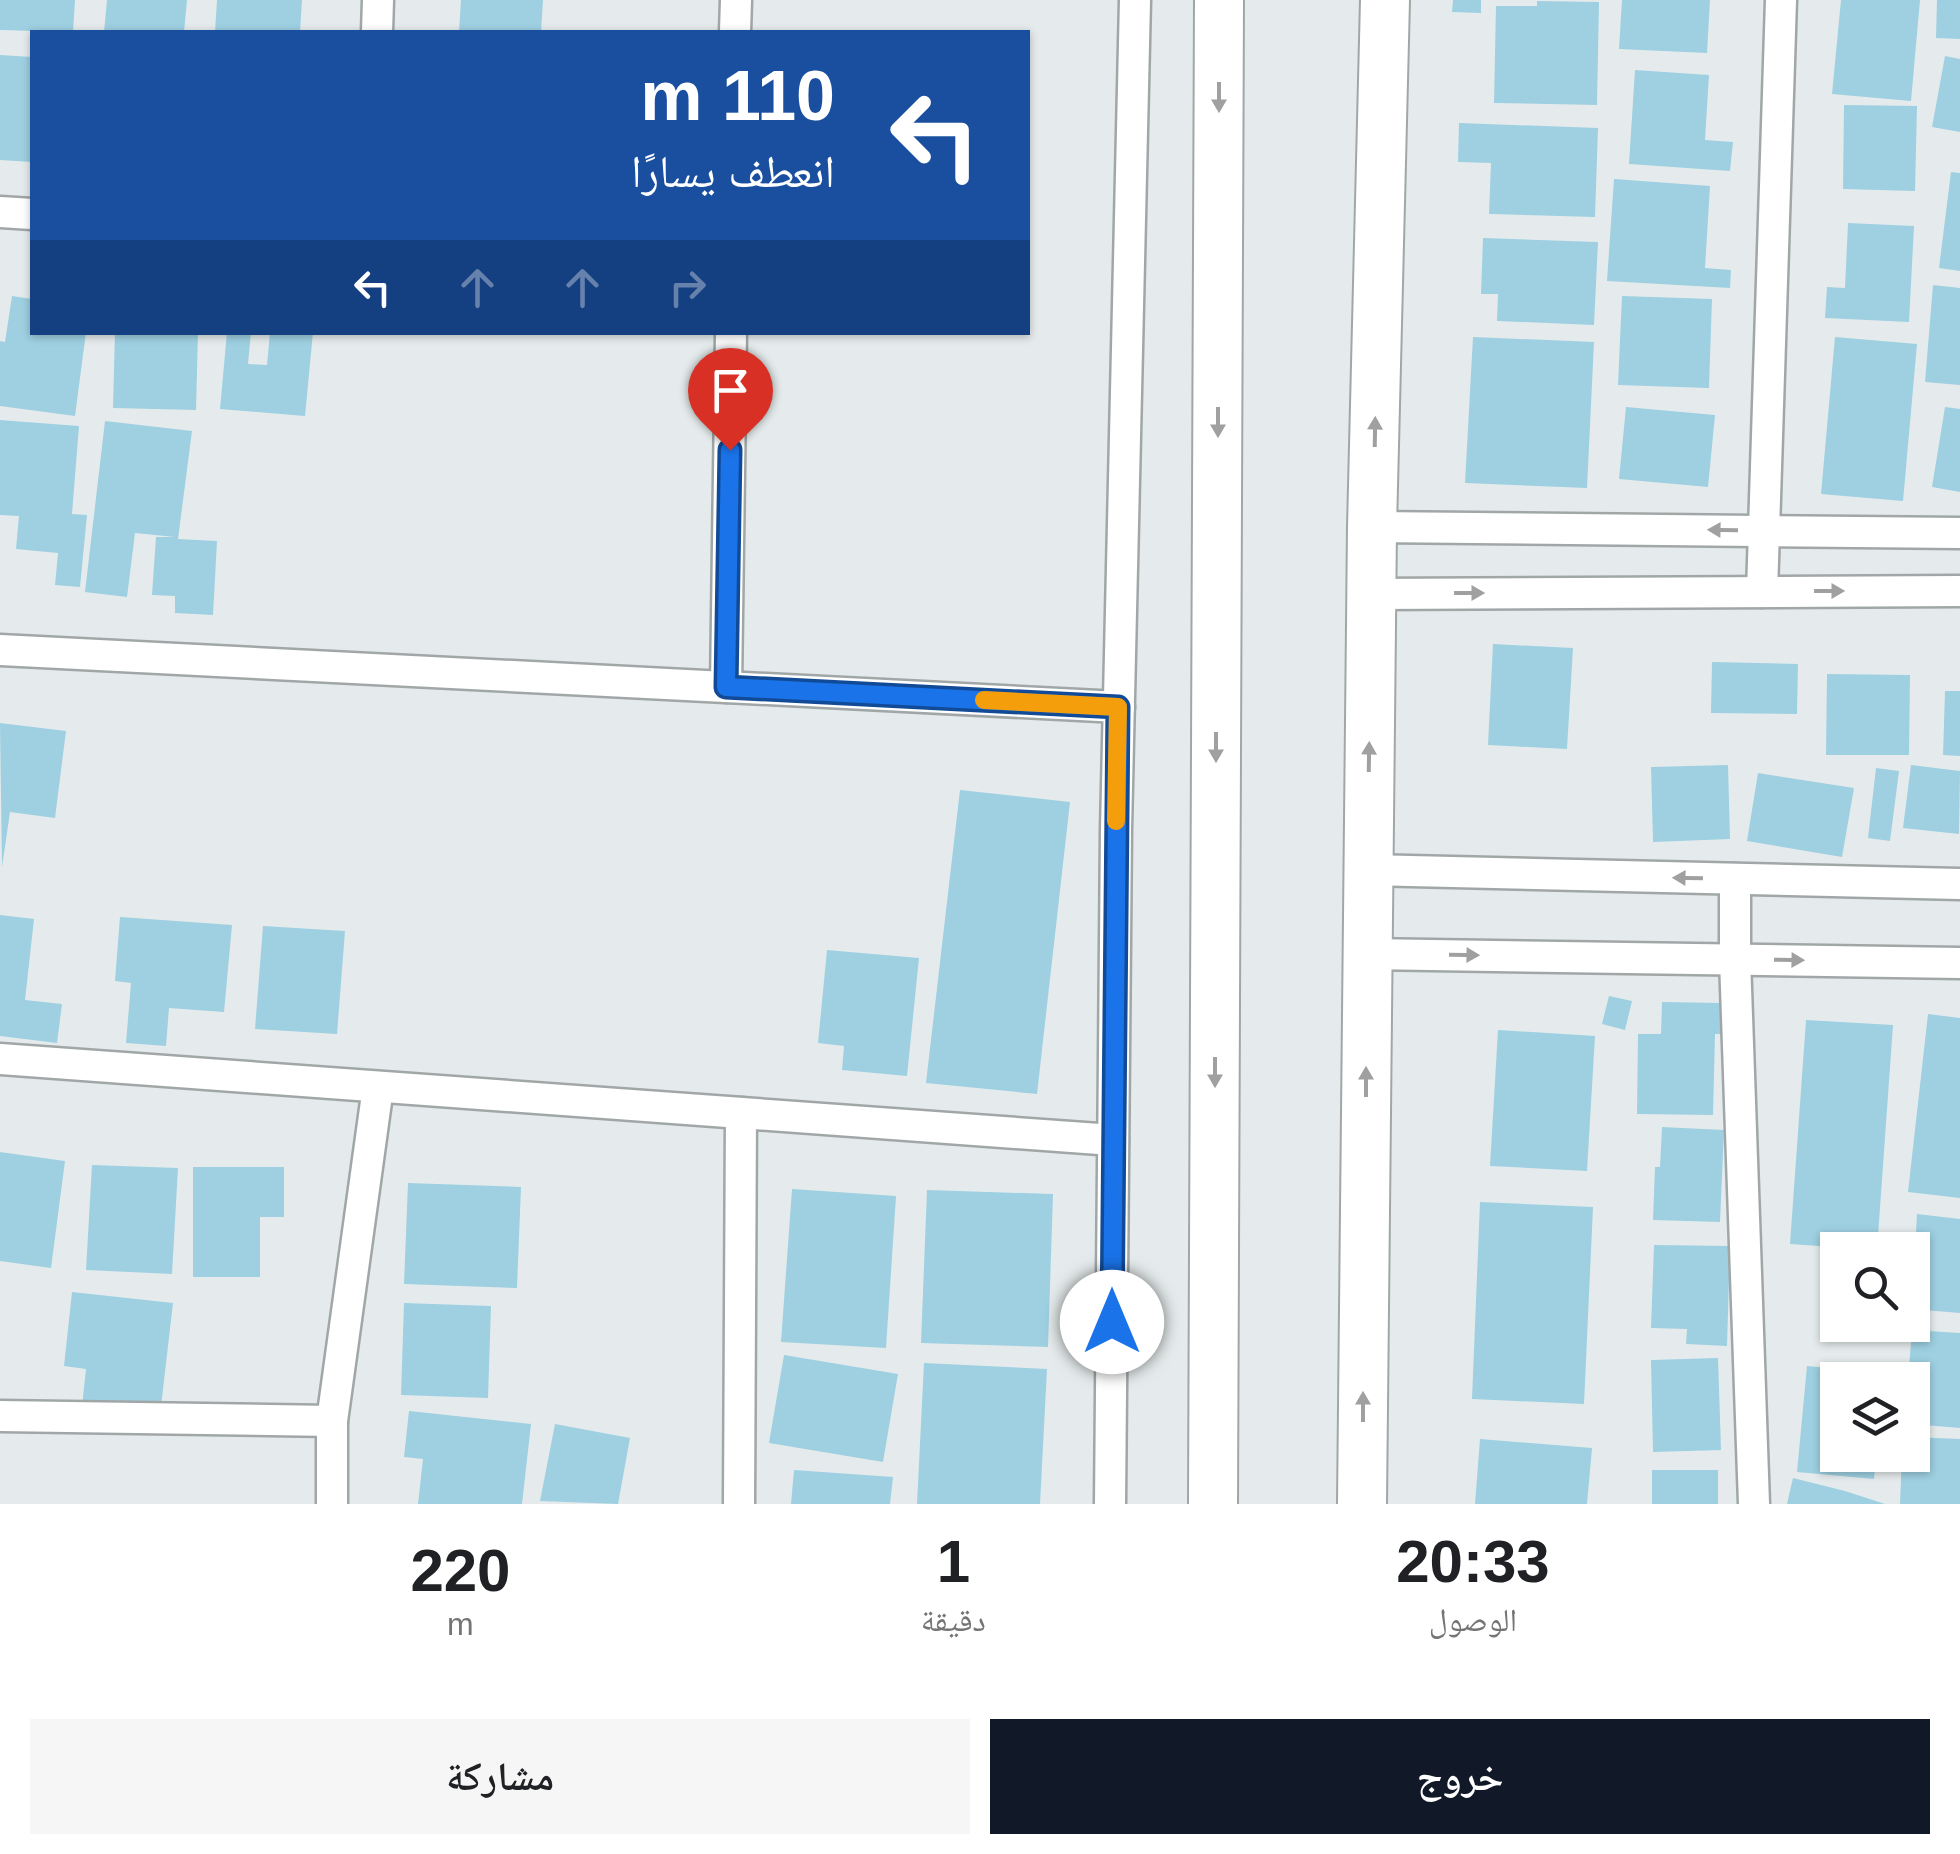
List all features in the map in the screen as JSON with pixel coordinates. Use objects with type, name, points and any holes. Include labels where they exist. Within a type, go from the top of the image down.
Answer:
[{"type":"main road","points":[[1213,1504],[1219,0]]},
{"type":"main road","points":[[1362,1504],[1372,527],[1385,0]]},
{"type":"street","points":[[377,30],[378,0]]},
{"type":"street","points":[[736,0],[736,30]]},
{"type":"street","points":[[1110,1504],[1118,707],[1135,0]]},
{"type":"street","points":[[1762,592],[1781,0]]},
{"type":"street","points":[[0,212],[30,214]]},
{"type":"street","points":[[726,687],[731,335]]},
{"type":"street","points":[[1372,527],[1960,532]]},
{"type":"street","points":[[1372,594],[1960,591]]},
{"type":"street","points":[[0,650],[1118,707]]},
{"type":"street","points":[[1368,870],[1960,884]]},
{"type":"street","points":[[1735,879],[1754,1504]]},
{"type":"street","points":[[1367,954],[1960,962]]},
{"type":"street","points":[[0,1060],[1113,1140]]},
{"type":"street","points":[[332,1504],[332,1420],[378,1087]]},
{"type":"street","points":[[738,1504],[742,1114]]},
{"type":"street","points":[[0,1416],[332,1420]]},
{"type":"building","points":[[0,0],[75,0],[73,30],[0,30]]},
{"type":"building","points":[[107,0],[187,0],[184,30],[104,30]]},
{"type":"building","points":[[217,0],[302,0],[300,30],[215,30]]},
{"type":"building","points":[[461,0],[543,0],[541,30],[459,30]]},
{"type":"building","points":[[1453,0],[1481,0],[1481,13],[1452,12]]},
{"type":"building","points":[[1622,0],[1710,0],[1707,53],[1619,49]]},
{"type":"building","points":[[1841,0],[1920,0],[1911,101],[1832,94]]},
{"type":"building","points":[[1937,0],[1960,0],[1960,39],[1936,38]]},
{"type":"building","points":[[1537,1],[1599,2],[1597,105],[1494,103],[1496,6],[1537,6]]},
{"type":"building","points":[[0,55],[30,57],[30,162],[0,160]]},
{"type":"building","points":[[1945,56],[1960,59],[1960,132],[1932,127]]},
{"type":"building","points":[[1635,70],[1709,75],[1705,140],[1733,142],[1730,171],[1629,164]]},
{"type":"building","points":[[1844,105],[1917,106],[1915,191],[1843,189]]},
{"type":"building","points":[[1459,123],[1598,128],[1595,217],[1489,214],[1491,163],[1458,162]]},
{"type":"building","points":[[1951,172],[1960,173],[1960,271],[1939,268]]},
{"type":"building","points":[[1614,179],[1710,186],[1705,268],[1731,270],[1730,288],[1607,281]]},
{"type":"building","points":[[1848,223],[1914,226],[1909,322],[1825,318],[1827,287],[1845,288]]},
{"type":"building","points":[[1483,238],[1598,242],[1594,325],[1497,321],[1498,294],[1481,294]]},
{"type":"building","points":[[1933,285],[1960,288],[1960,385],[1925,382]]},
{"type":"building","points":[[12,296],[30,299],[30,335],[86,335],[75,416],[0,406],[0,341],[5,342]]},
{"type":"building","points":[[1622,296],[1712,299],[1709,388],[1618,385]]},
{"type":"building","points":[[115,335],[198,335],[196,410],[113,408]]},
{"type":"building","points":[[227,335],[251,335],[248,364],[267,365],[270,335],[313,335],[305,416],[220,409]]},
{"type":"building","points":[[1473,337],[1594,342],[1587,488],[1465,483]]},
{"type":"building","points":[[1835,337],[1917,344],[1903,501],[1821,494]]},
{"type":"building","points":[[1626,407],[1715,415],[1708,487],[1619,479]]},
{"type":"building","points":[[1945,407],[1960,409],[1960,492],[1932,487]]},
{"type":"building","points":[[0,420],[79,426],[72,514],[87,515],[80,587],[55,585],[58,553],[16,549],[19,516],[0,515]]},
{"type":"building","points":[[105,421],[192,431],[178,539],[217,541],[213,615],[175,613],[175,596],[152,595],[156,537],[175,537],[135,533],[127,597],[85,592]]},
{"type":"building","points":[[1493,644],[1573,648],[1567,749],[1488,745]]},
{"type":"building","points":[[1712,662],[1798,664],[1797,714],[1711,713]]},
{"type":"building","points":[[1827,674],[1910,675],[1909,755],[1826,755]]},
{"type":"building","points":[[1945,691],[1960,691],[1960,756],[1943,755]]},
{"type":"building","points":[[0,723],[66,731],[55,818],[10,812],[2,867]]},
{"type":"building","points":[[1728,765],[1730,839],[1653,842],[1651,767]]},
{"type":"building","points":[[1911,765],[1960,771],[1959,834],[1903,828]]},
{"type":"building","points":[[1876,768],[1899,771],[1890,841],[1868,838]]},
{"type":"building","points":[[1758,773],[1854,788],[1842,857],[1747,841]]},
{"type":"building","points":[[960,790],[1070,802],[1037,1094],[926,1083]]},
{"type":"building","points":[[0,915],[34,919],[25,1000],[62,1004],[57,1043],[0,1036]]},
{"type":"building","points":[[120,917],[232,925],[224,1012],[169,1008],[166,1046],[126,1043],[131,983],[115,981]]},
{"type":"building","points":[[263,926],[345,931],[337,1034],[255,1029]]},
{"type":"building","points":[[827,950],[919,958],[907,1076],[842,1070],[844,1046],[818,1043]]},
{"type":"building","points":[[1609,996],[1632,1001],[1625,1030],[1602,1024]]},
{"type":"building","points":[[1662,1002],[1722,1003],[1721,1034],[1715,1034],[1713,1115],[1637,1114],[1638,1034],[1661,1034]]},
{"type":"building","points":[[1928,1014],[1960,1018],[1960,1198],[1908,1192]]},
{"type":"building","points":[[1806,1020],[1893,1025],[1878,1232],[1820,1232],[1820,1246],[1790,1244]]},
{"type":"building","points":[[1498,1030],[1595,1036],[1587,1171],[1490,1166]]},
{"type":"building","points":[[1662,1127],[1724,1130],[1720,1222],[1653,1220],[1655,1167],[1660,1167]]},
{"type":"building","points":[[0,1152],[65,1161],[51,1268],[0,1261]]},
{"type":"building","points":[[92,1165],[178,1168],[172,1274],[86,1270]]},
{"type":"building","points":[[193,1167],[284,1167],[284,1217],[260,1217],[260,1277],[193,1277]]},
{"type":"building","points":[[408,1183],[521,1187],[517,1288],[404,1284]]},
{"type":"building","points":[[792,1189],[896,1196],[886,1348],[781,1342]]},
{"type":"building","points":[[927,1190],[1053,1194],[1048,1347],[921,1343]]},
{"type":"building","points":[[1480,1202],[1593,1207],[1584,1404],[1472,1399]]},
{"type":"building","points":[[1917,1214],[1960,1219],[1960,1313],[1930,1310],[1930,1232],[1916,1232]]},
{"type":"building","points":[[1654,1245],[1730,1246],[1727,1346],[1686,1344],[1687,1329],[1651,1328]]},
{"type":"building","points":[[72,1292],[173,1303],[160,1415],[82,1406],[86,1369],[64,1366]]},
{"type":"building","points":[[404,1303],[491,1306],[488,1398],[401,1395]]},
{"type":"building","points":[[1930,1331],[1960,1333],[1960,1428],[1930,1426],[1930,1362],[1909,1362],[1911,1342],[1930,1342]]},
{"type":"building","points":[[784,1355],[898,1374],[883,1462],[769,1443]]},
{"type":"building","points":[[1718,1358],[1721,1450],[1653,1452],[1651,1360]]},
{"type":"building","points":[[924,1363],[1047,1369],[1040,1504],[917,1504]]},
{"type":"building","points":[[1807,1366],[1820,1367],[1820,1472],[1875,1472],[1874,1479],[1797,1472]]},
{"type":"building","points":[[409,1411],[531,1424],[522,1504],[418,1504],[423,1459],[404,1457]]},
{"type":"building","points":[[555,1424],[630,1438],[618,1504],[540,1501]]},
{"type":"building","points":[[1930,1438],[1960,1439],[1960,1504],[1900,1504],[1901,1472],[1930,1472]]},
{"type":"building","points":[[1480,1439],[1592,1448],[1587,1504],[1475,1504]]},
{"type":"building","points":[[794,1470],[893,1477],[890,1504],[791,1504]]},
{"type":"building","points":[[1652,1470],[1718,1470],[1718,1504],[1652,1504]]},
{"type":"building","points":[[1793,1478],[1845,1491],[1885,1504],[1787,1504]]},
{"type":"slow traffic","points":[[984,700],[1118,707],[1116,821]]},
{"type":"route","points":[[730,450],[726,687],[1118,707],[1112,1322]]}]
